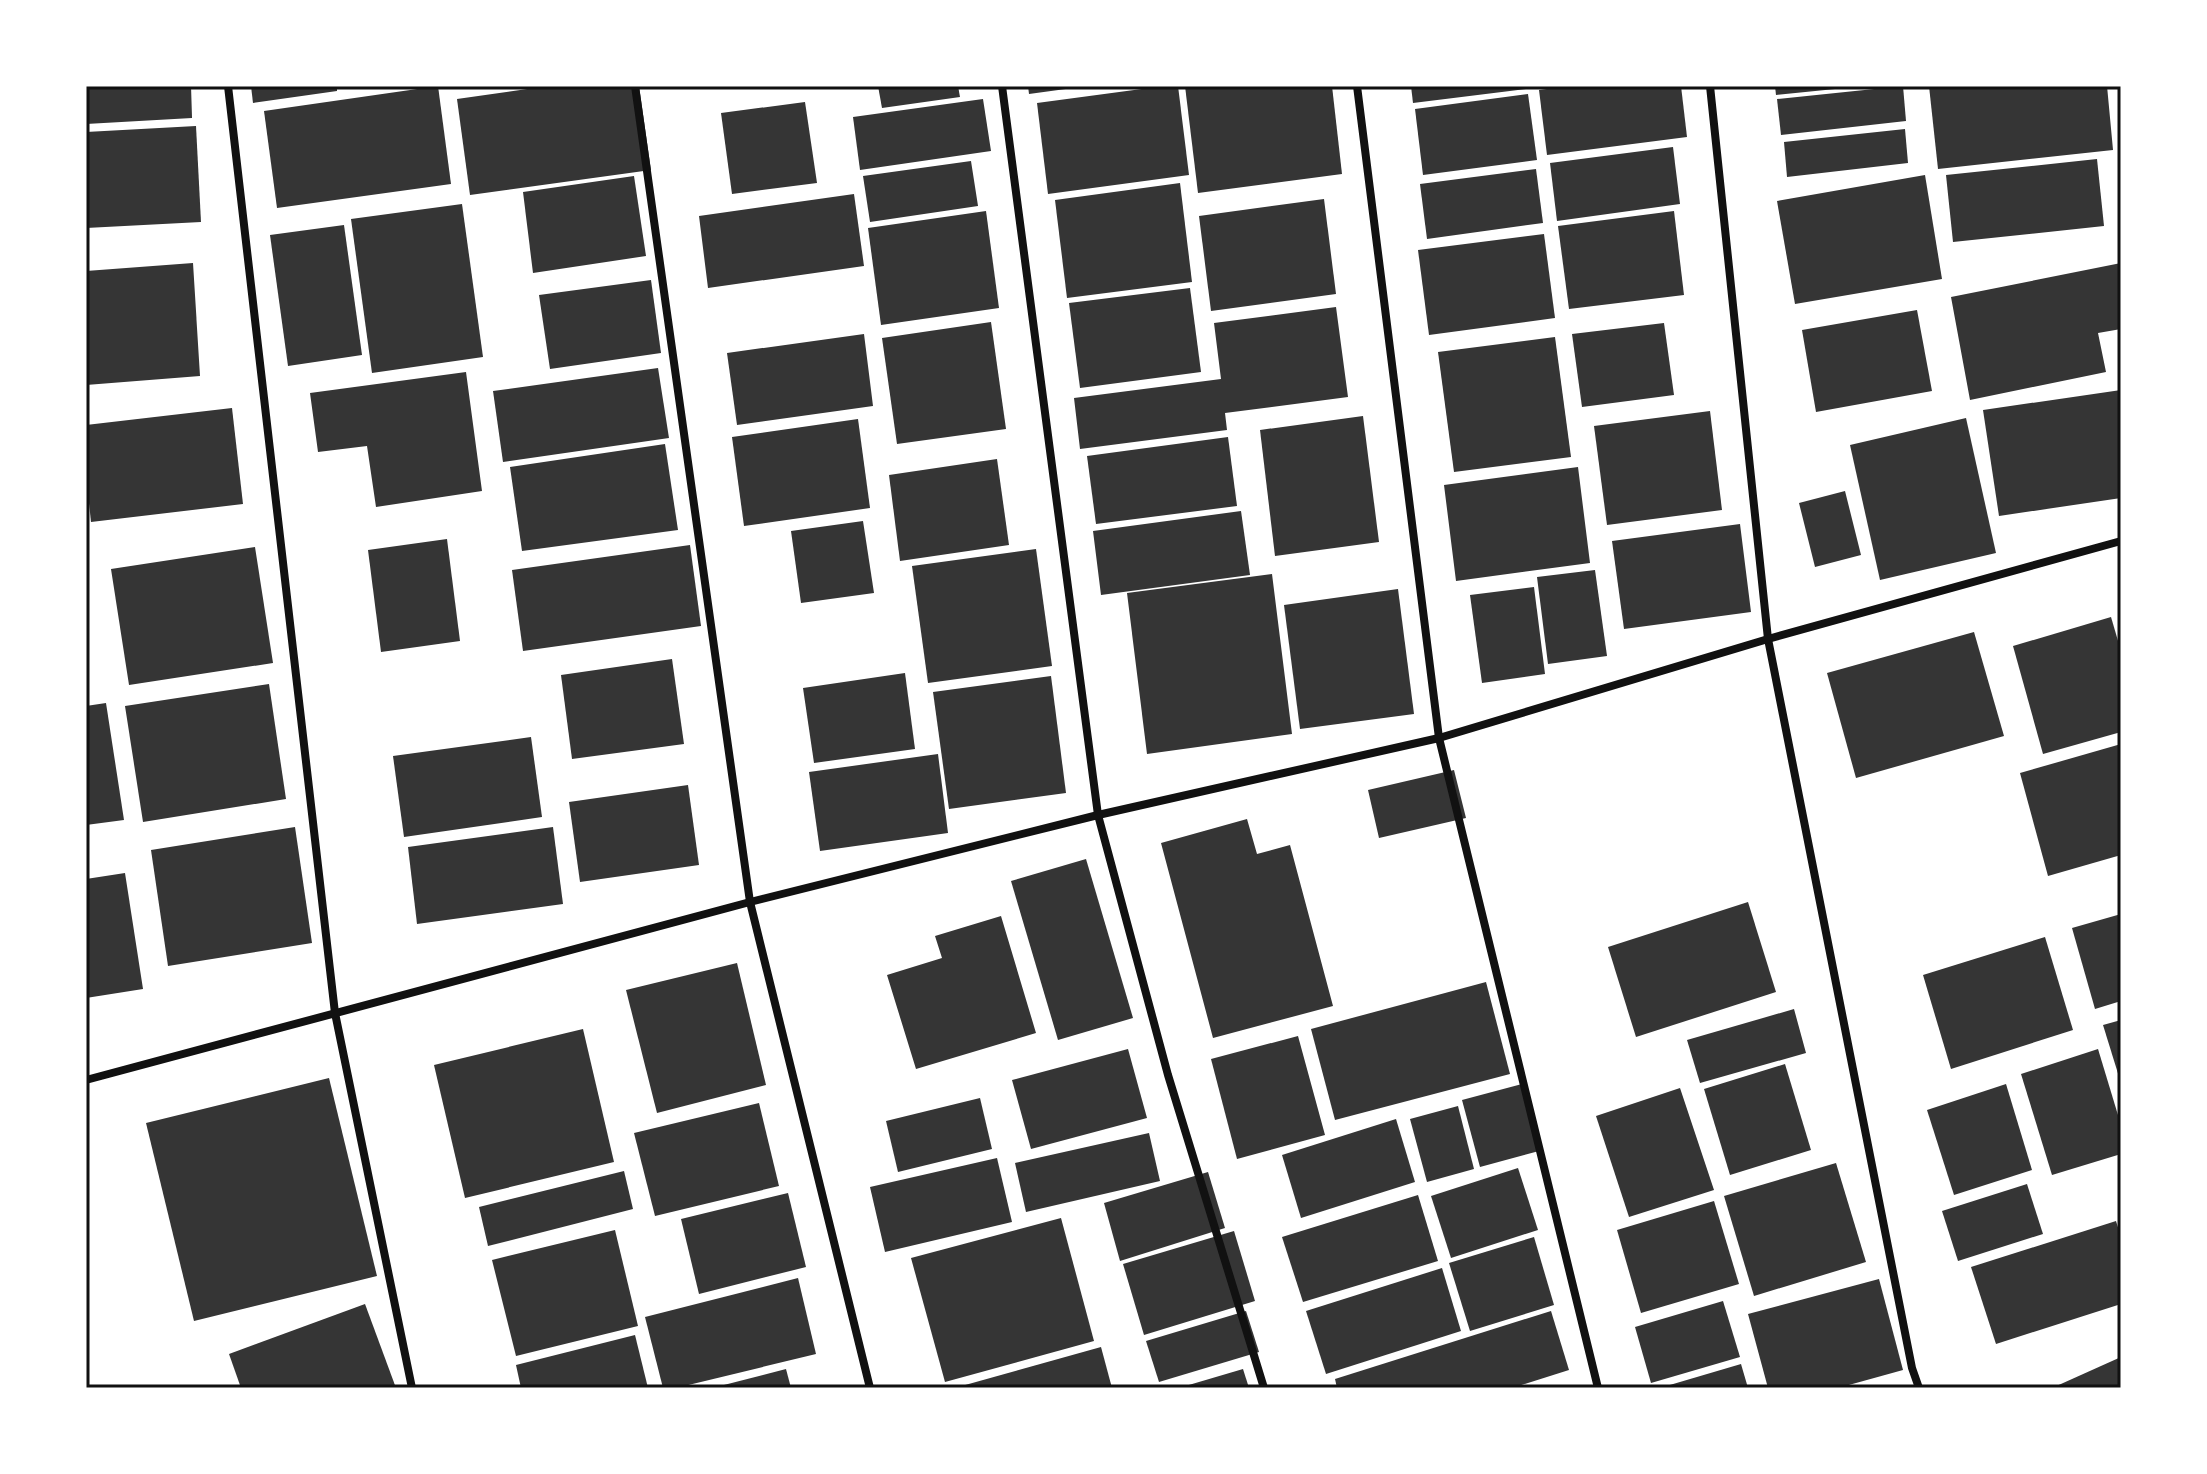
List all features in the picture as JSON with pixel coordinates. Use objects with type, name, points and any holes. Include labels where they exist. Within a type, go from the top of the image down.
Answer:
[{"type":"street","points":[[228,86],[335,1013],[412,1388]]},
{"type":"street","points":[[635,86],[750,902],[870,1388]]},
{"type":"street","points":[[1002,86],[1098,815],[1168,1075],[1264,1388]]},
{"type":"street","points":[[1357,86],[1439,738],[1598,1388]]},
{"type":"street","points":[[1710,86],[1768,639],[1912,1368],[1919,1388]]},
{"type":"street","points":[[86,1080],[750,902],[1098,815],[1439,738],[1768,639],[2121,541]]},
{"type":"building","points":[[86,86],[191,86],[192,118],[86,124]]},
{"type":"building","points":[[251,86],[337,86],[337,91],[253,103]]},
{"type":"building","points":[[438,86],[451,184],[277,208],[264,111]]},
{"type":"building","points":[[548,86],[639,86],[651,170],[470,195],[457,99]]},
{"type":"building","points":[[878,86],[958,86],[960,97],[882,108]]},
{"type":"building","points":[[1028,86],[1072,86],[1073,88],[1029,94]]},
{"type":"building","points":[[1178,86],[1189,175],[1048,194],[1037,103]]},
{"type":"building","points":[[1185,86],[1332,86],[1342,174],[1198,193]]},
{"type":"building","points":[[1411,86],[1533,86],[1534,88],[1413,103]]},
{"type":"building","points":[[1570,86],[1681,86],[1687,137],[1547,155],[1539,90]]},
{"type":"building","points":[[1775,86],[1845,86],[1845,88],[1776,95]]},
{"type":"building","points":[[1903,86],[1906,121],[1781,135],[1777,99]]},
{"type":"building","points":[[1929,86],[2107,86],[2113,150],[1938,169]]},
{"type":"building","points":[[1528,94],[1537,160],[1423,175],[1415,109]]},
{"type":"building","points":[[983,99],[991,151],[860,170],[853,117]]},
{"type":"building","points":[[805,102],[817,183],[732,194],[721,113]]},
{"type":"building","points":[[196,126],[201,222],[86,228],[86,132]]},
{"type":"building","points":[[1905,129],[1908,163],[1787,177],[1784,142]]},
{"type":"building","points":[[1673,147],[1680,204],[1557,221],[1550,163]]},
{"type":"building","points":[[2097,159],[2104,226],[1953,242],[1946,175]]},
{"type":"building","points":[[971,161],[978,206],[870,222],[863,176]]},
{"type":"building","points":[[1536,169],[1543,223],[1427,239],[1420,184]]},
{"type":"building","points":[[1925,175],[1942,279],[1795,304],[1777,201]]},
{"type":"building","points":[[634,176],[646,256],[533,273],[523,192]]},
{"type":"building","points":[[1180,183],[1192,282],[1067,298],[1055,200]]},
{"type":"building","points":[[854,194],[864,266],[708,288],[699,216]]},
{"type":"building","points":[[1324,199],[1336,294],[1211,311],[1199,216]]},
{"type":"building","points":[[462,204],[483,357],[372,373],[351,219]]},
{"type":"building","points":[[986,211],[999,308],[881,325],[868,228]]},
{"type":"building","points":[[1674,211],[1684,295],[1569,309],[1558,226]]},
{"type":"building","points":[[344,225],[362,355],[288,366],[270,235]]},
{"type":"building","points":[[1544,234],[1555,318],[1429,335],[1418,250]]},
{"type":"building","points":[[193,263],[200,376],[86,385],[86,271]]},
{"type":"building","points":[[2121,263],[2121,329],[2098,333],[2106,372],[1970,400],[1951,297]]},
{"type":"building","points":[[651,280],[661,353],[550,369],[539,295]]},
{"type":"building","points":[[1190,288],[1201,372],[1080,388],[1069,303]]},
{"type":"building","points":[[1336,307],[1348,397],[1225,413],[1227,430],[1080,449],[1074,398],[1221,379],[1214,323]]},
{"type":"building","points":[[1917,310],[1932,391],[1816,412],[1802,330]]},
{"type":"building","points":[[991,322],[1006,429],[897,444],[882,338]]},
{"type":"building","points":[[1664,323],[1674,395],[1582,407],[1572,334]]},
{"type":"building","points":[[864,334],[873,406],[737,425],[727,353]]},
{"type":"building","points":[[1555,337],[1571,457],[1454,472],[1438,352]]},
{"type":"building","points":[[658,368],[669,438],[503,462],[493,391]]},
{"type":"building","points":[[466,372],[482,491],[376,507],[367,446],[318,452],[310,393]]},
{"type":"building","points":[[2121,390],[2121,498],[1999,516],[1983,410]]},
{"type":"building","points":[[232,408],[243,504],[91,522],[86,475],[86,425]]},
{"type":"building","points":[[1710,411],[1722,510],[1607,525],[1594,426]]},
{"type":"building","points":[[1363,416],[1379,542],[1275,556],[1260,430]]},
{"type":"building","points":[[1966,418],[1996,553],[1880,580],[1850,445]]},
{"type":"building","points":[[858,419],[870,508],[744,526],[732,437]]},
{"type":"building","points":[[1228,437],[1237,506],[1096,524],[1087,456]]},
{"type":"building","points":[[665,444],[678,530],[522,551],[510,467]]},
{"type":"building","points":[[997,459],[1009,545],[900,561],[889,475]]},
{"type":"building","points":[[1578,467],[1590,563],[1456,581],[1444,485]]},
{"type":"building","points":[[1845,491],[1861,555],[1815,567],[1799,503]]},
{"type":"building","points":[[1241,511],[1250,575],[1101,595],[1093,531]]},
{"type":"building","points":[[863,521],[874,593],[801,603],[791,531]]},
{"type":"building","points":[[1740,524],[1751,612],[1624,629],[1612,541]]},
{"type":"building","points":[[447,539],[460,641],[381,652],[368,550]]},
{"type":"building","points":[[690,545],[701,626],[523,651],[512,570]]},
{"type":"building","points":[[255,547],[273,663],[129,685],[111,569]]},
{"type":"building","points":[[1036,549],[1052,666],[928,683],[912,566]]},
{"type":"building","points":[[1595,570],[1607,656],[1548,664],[1537,577]]},
{"type":"building","points":[[1272,574],[1292,734],[1147,754],[1127,593]]},
{"type":"building","points":[[1534,587],[1545,674],[1482,683],[1470,595]]},
{"type":"building","points":[[1398,589],[1414,714],[1300,729],[1284,605]]},
{"type":"building","points":[[2111,617],[2121,651],[2121,732],[2043,754],[2013,646]]},
{"type":"building","points":[[1974,632],[2004,736],[1856,778],[1827,673]]},
{"type":"building","points":[[672,659],[684,744],[572,759],[561,675]]},
{"type":"building","points":[[905,673],[915,749],[814,763],[803,688]]},
{"type":"building","points":[[1051,676],[1066,793],[949,809],[933,692]]},
{"type":"building","points":[[269,684],[286,799],[143,822],[125,706]]},
{"type":"building","points":[[106,703],[124,820],[86,825],[86,706]]},
{"type":"building","points":[[531,737],[542,817],[404,837],[393,756]]},
{"type":"building","points":[[2121,744],[2121,855],[2048,876],[2020,773]]},
{"type":"building","points":[[938,754],[948,833],[820,851],[809,772]]},
{"type":"building","points":[[1454,770],[1466,818],[1379,838],[1368,790]]},
{"type":"building","points":[[688,785],[699,865],[580,882],[569,802]]},
{"type":"building","points":[[1247,819],[1257,854],[1290,845],[1333,1006],[1213,1038],[1161,843]]},
{"type":"building","points":[[295,827],[312,943],[168,966],[151,850]]},
{"type":"building","points":[[553,827],[563,904],[417,924],[408,847]]},
{"type":"building","points":[[1086,859],[1133,1018],[1058,1040],[1011,881]]},
{"type":"building","points":[[125,873],[143,989],[86,998],[86,879]]},
{"type":"building","points":[[1748,902],[1776,992],[1636,1037],[1608,947]]},
{"type":"building","points":[[2121,914],[2121,1001],[2095,1009],[2072,928]]},
{"type":"building","points":[[1001,916],[1036,1033],[916,1069],[887,975],[942,958],[935,936]]},
{"type":"building","points":[[2045,937],[2073,1030],[1951,1069],[1923,975]]},
{"type":"building","points":[[737,963],[766,1085],[657,1113],[626,990]]},
{"type":"building","points":[[1486,982],[1510,1074],[1335,1120],[1311,1029]]},
{"type":"building","points":[[1794,1009],[1806,1053],[1700,1083],[1687,1040]]},
{"type":"building","points":[[2121,1020],[2121,1080],[2120,1080],[2103,1025]]},
{"type":"building","points":[[583,1029],[614,1162],[465,1198],[434,1065]]},
{"type":"building","points":[[1298,1036],[1325,1135],[1237,1159],[1211,1059]]},
{"type":"building","points":[[1128,1049],[1147,1118],[1031,1149],[1012,1080]]},
{"type":"building","points":[[2098,1049],[2121,1125],[2121,1154],[2052,1175],[2021,1074]]},
{"type":"building","points":[[1785,1064],[1811,1150],[1730,1175],[1704,1089]]},
{"type":"building","points":[[329,1078],[377,1276],[194,1321],[146,1123]]},
{"type":"building","points":[[1522,1084],[1539,1151],[1480,1167],[1462,1100]]},
{"type":"building","points":[[2006,1084],[2032,1170],[1954,1195],[1927,1110]]},
{"type":"building","points":[[1680,1088],[1714,1190],[1629,1217],[1596,1116]]},
{"type":"building","points":[[980,1098],[992,1149],[898,1172],[886,1121]]},
{"type":"building","points":[[759,1103],[779,1186],[655,1216],[634,1133]]},
{"type":"building","points":[[1458,1106],[1474,1169],[1427,1182],[1410,1119]]},
{"type":"building","points":[[1396,1119],[1415,1182],[1301,1218],[1282,1155]]},
{"type":"building","points":[[1149,1133],[1160,1181],[1026,1212],[1015,1163]]},
{"type":"building","points":[[997,1158],[1012,1222],[885,1252],[870,1187]]},
{"type":"building","points":[[1836,1163],[1866,1262],[1754,1296],[1724,1196]]},
{"type":"building","points":[[1518,1168],[1538,1230],[1451,1258],[1431,1196]]},
{"type":"building","points":[[624,1171],[633,1209],[488,1246],[479,1207]]},
{"type":"building","points":[[1208,1172],[1225,1228],[1120,1261],[1104,1203]]},
{"type":"building","points":[[2027,1184],[2043,1234],[1958,1261],[1942,1211]]},
{"type":"building","points":[[788,1193],[806,1267],[699,1294],[681,1219]]},
{"type":"building","points":[[1418,1195],[1438,1261],[1303,1302],[1282,1237]]},
{"type":"building","points":[[1714,1201],[1739,1284],[1641,1313],[1617,1230]]},
{"type":"building","points":[[1061,1218],[1094,1341],[945,1382],[911,1258]]},
{"type":"building","points":[[2116,1221],[2121,1237],[2121,1304],[1996,1344],[1971,1267]]},
{"type":"building","points":[[615,1230],[638,1326],[516,1356],[492,1260]]},
{"type":"building","points":[[1234,1231],[1255,1301],[1144,1335],[1123,1264]]},
{"type":"building","points":[[1534,1237],[1554,1305],[1470,1331],[1449,1263]]},
{"type":"building","points":[[1442,1268],[1461,1331],[1326,1374],[1306,1311]]},
{"type":"building","points":[[798,1278],[816,1354],[676,1388],[663,1388],[645,1317]]},
{"type":"building","points":[[1879,1279],[1903,1370],[1838,1388],[1768,1388],[1748,1314]]},
{"type":"building","points":[[1723,1301],[1740,1357],[1651,1383],[1635,1327]]},
{"type":"building","points":[[365,1304],[396,1388],[241,1388],[229,1354]]},
{"type":"building","points":[[1246,1311],[1259,1352],[1159,1382],[1146,1341]]},
{"type":"building","points":[[1551,1311],[1569,1370],[1512,1388],[1337,1388],[1335,1379]]},
{"type":"building","points":[[635,1335],[648,1388],[521,1388],[516,1365]]},
{"type":"building","points":[[1101,1347],[1112,1388],[958,1388],[958,1387]]},
{"type":"building","points":[[2121,1357],[2121,1388],[2052,1388]]},
{"type":"building","points":[[1741,1364],[1748,1388],[1663,1388],[1663,1387]]},
{"type":"building","points":[[786,1369],[791,1388],[716,1388],[716,1387]]},
{"type":"building","points":[[1243,1369],[1249,1388],[1182,1388],[1182,1387]]}]
